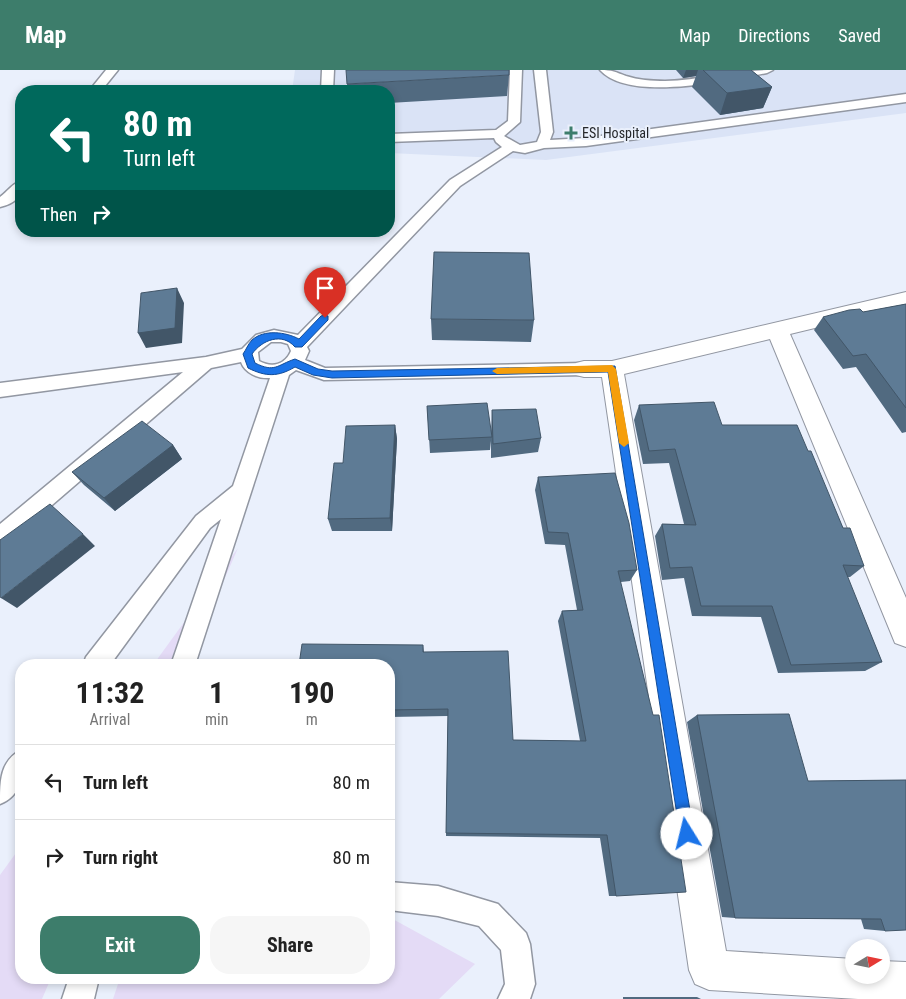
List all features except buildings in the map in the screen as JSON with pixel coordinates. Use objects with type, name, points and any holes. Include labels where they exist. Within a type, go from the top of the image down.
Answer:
[{"type":"street","points":[[906,299],[778,331],[598,369],[709,970],[906,982]]},
{"type":"street","points":[[778,331],[906,634]]},
{"type":"lane","points":[[100,85],[112,70]]},
{"type":"lane","points":[[327,85],[328,70]]},
{"type":"lane","points":[[395,138],[499,134],[514,122],[516,70]]},
{"type":"lane","points":[[540,70],[547,132],[542,144]]},
{"type":"lane","points":[[606,70],[622,79],[674,85],[767,70]]},
{"type":"lane","points":[[499,134],[500,140],[511,148],[532,149],[542,144],[586,142],[906,98]]},
{"type":"lane","points":[[248,354],[251,365],[256,369],[272,372],[292,359],[455,183],[511,148]]},
{"type":"lane","points":[[0,203],[15,193]]},
{"type":"lane","points":[[0,390],[206,363],[248,354],[255,343],[271,336],[288,337],[292,359],[243,489],[185,659]]},
{"type":"lane","points":[[292,359],[324,374],[598,369]]},
{"type":"lane","points":[[0,537],[206,363]]},
{"type":"lane","points":[[100,659],[203,522],[243,489]]},
{"type":"lane","points":[[0,791],[15,771]]},
{"type":"lane","points":[[395,897],[438,901],[488,914],[515,944],[520,984],[514,999]]},
{"type":"lane","points":[[78,999],[82,984]]},
{"type":"shaded area","name":"ESI Hospital","points":[[295,70],[906,70],[906,113],[546,160],[395,153],[395,85],[293,85]]},
{"type":"shaded area","points":[[238,548],[190,659],[157,659]]},
{"type":"shaded area","points":[[15,854],[15,984],[48,984],[42,999],[0,999],[0,875]]},
{"type":"shaded area","points":[[395,920],[475,964],[439,999],[113,999],[118,984],[395,984]]},
{"type":"slow traffic","points":[[497,371],[612,369],[624,443]]},
{"type":"place","name":"ESI Hospital","points":[[571,133]]},
{"type":"route","points":[[325,318],[298,345],[294,340],[280,335],[263,338],[250,348],[248,360],[256,369],[264,372],[281,370],[295,362],[316,373],[324,374],[612,369],[687,834]]}]
